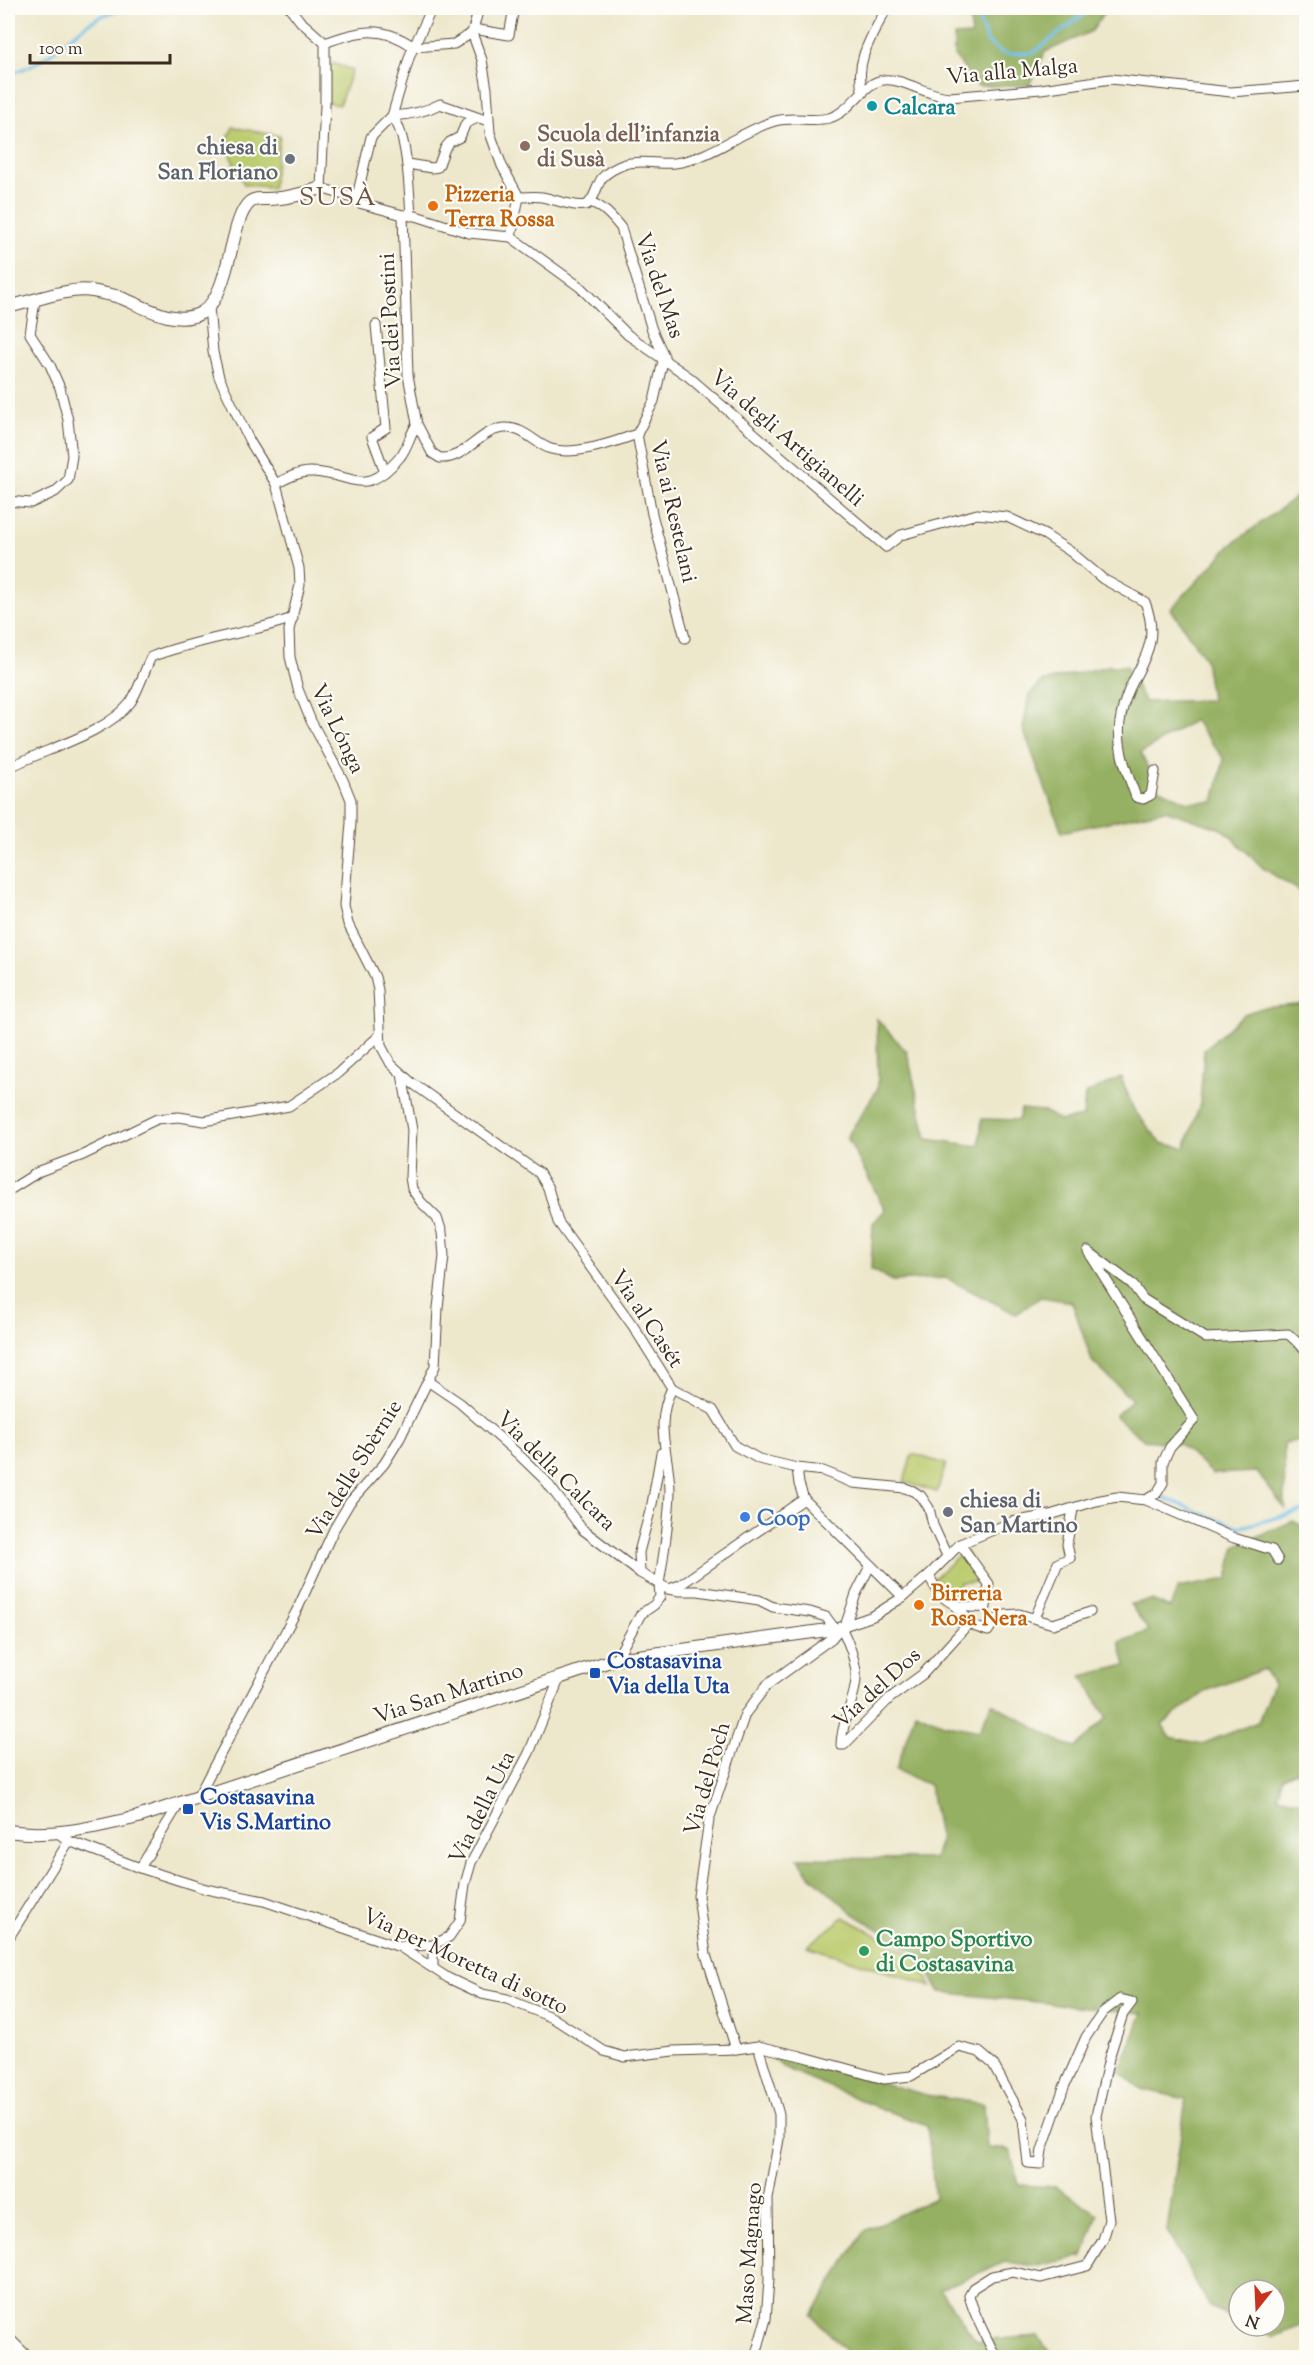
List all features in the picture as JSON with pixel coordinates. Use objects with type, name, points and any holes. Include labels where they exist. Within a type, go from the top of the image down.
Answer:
[{"type":"street","points":[[290,8],[300,21],[325,43],[321,188]]},
{"type":"street","points":[[353,198],[358,192],[371,137],[392,116],[410,55],[432,8]]},
{"type":"street","points":[[8,307],[69,292],[89,290],[117,296],[166,316],[181,317],[199,314],[209,307],[228,266],[240,221],[247,205],[258,199],[280,199],[321,188],[353,198],[359,203],[469,233],[511,237],[519,197],[498,157],[490,133],[488,89],[473,31],[479,8]]},
{"type":"street","points":[[325,43],[348,34],[373,31],[384,33],[414,47],[454,44],[473,31],[509,35],[514,8]]},
{"type":"street","points":[[862,93],[858,76],[865,50],[888,8]]},
{"type":"street","name":"Via alla Malga","points":[[590,202],[602,177],[609,171],[627,164],[648,162],[673,164],[697,158],[775,121],[831,118],[850,106],[862,93],[879,81],[887,79],[937,96],[950,97],[1041,89],[1111,79],[1231,92],[1306,86]]},
{"type":"street","points":[[392,116],[414,113],[440,104],[488,121]]},
{"type":"street","name":"Via dei Postini","points":[[392,116],[399,124],[407,164],[408,375],[417,424],[432,453],[447,459],[462,453],[489,433],[506,428],[523,432],[552,449],[567,450],[610,444],[637,434]]},
{"type":"street","points":[[407,164],[432,168],[438,166],[450,142],[460,137],[466,123],[478,118]]},
{"type":"street","points":[[519,197],[539,196],[574,205],[586,205],[590,202]]},
{"type":"street","name":"Via del Mas","points":[[590,202],[611,216],[621,228],[652,330],[663,351],[663,360]]},
{"type":"street","name":"Via degli Artigianelli","points":[[511,237],[580,287],[628,335],[689,377],[886,547],[901,534],[977,514],[1007,517],[1045,535],[1071,552],[1103,579],[1145,602],[1151,618],[1152,638],[1125,699],[1118,737],[1136,797],[1143,799],[1151,795],[1155,771]]},
{"type":"street","points":[[8,501],[31,503],[55,492],[68,480],[72,456],[68,420],[60,387],[50,365],[30,334],[35,301]]},
{"type":"street","name":"Via Lónga","points":[[209,307],[213,352],[219,377],[249,440],[276,484],[299,568],[300,585],[289,630],[290,657],[297,689],[310,721],[343,780],[351,800],[344,906],[348,924],[375,976],[384,1054],[402,1074]]},
{"type":"street","name":"Via dei Postini","points":[[376,325],[386,428],[372,437],[385,472]]},
{"type":"street","name":"Via ai Restelani","points":[[663,360],[654,401],[637,434],[652,514],[686,638]]},
{"type":"street","points":[[276,484],[310,471],[358,482],[375,480],[401,455],[417,424]]},
{"type":"street","points":[[8,768],[83,735],[122,712],[132,700],[152,657],[168,650],[266,627],[292,618]]},
{"type":"street","points":[[8,1191],[40,1171],[83,1155],[157,1119],[179,1117],[204,1120],[289,1106],[338,1073],[380,1035]]},
{"type":"street","name":"Via delle Sbèrnie","points":[[197,1798],[298,1608],[334,1529],[350,1502],[384,1464],[400,1438],[435,1366],[443,1265],[442,1232],[437,1218],[412,1189],[410,1177],[412,1130],[402,1074]]},
{"type":"street","name":"Via al Casét","points":[[402,1074],[540,1173],[548,1188],[558,1222],[633,1326],[672,1388],[713,1410],[735,1446],[759,1459],[797,1468],[823,1471],[853,1483],[905,1488],[913,1491],[921,1496],[929,1508],[933,1525],[947,1556]]},
{"type":"street","points":[[1146,1500],[1157,1493],[1163,1484],[1163,1462],[1170,1447],[1194,1420],[1088,1251],[1132,1284],[1143,1299],[1206,1338],[1288,1334],[1306,1350]]},
{"type":"street","name":"Via della Calcara","points":[[429,1382],[460,1403],[517,1452],[545,1480],[582,1529],[640,1573],[668,1589],[759,1600],[773,1607],[810,1612],[826,1617],[840,1627]]},
{"type":"street","points":[[616,1659],[641,1614],[654,1605],[660,1597],[659,1584],[670,1491],[663,1445],[663,1414],[666,1399],[672,1388]]},
{"type":"street","points":[[640,1573],[639,1552],[652,1504],[663,1445]]},
{"type":"street","points":[[797,1468],[804,1499],[903,1597]]},
{"type":"street","name":"Via San Martino","points":[[8,1831],[58,1833],[138,1817],[616,1659],[840,1627],[873,1616],[903,1597],[960,1544],[1011,1522],[1050,1515],[1117,1497],[1146,1500],[1234,1538],[1272,1550],[1278,1560]]},
{"type":"street","points":[[668,1589],[680,1585],[804,1499]]},
{"type":"street","points":[[1035,1618],[1058,1563],[1070,1558],[1067,1544],[1073,1509]]},
{"type":"street","points":[[955,1606],[966,1609],[986,1607],[988,1584],[960,1544]]},
{"type":"street","points":[[840,1627],[870,1566]]},
{"type":"street","points":[[929,1575],[935,1590],[976,1627],[988,1631],[995,1620],[1005,1615],[1019,1614],[1053,1624],[1090,1612]]},
{"type":"street","name":"Via del Dos","points":[[840,1627],[851,1648],[856,1673],[841,1732],[842,1745],[844,1745],[890,1698],[923,1674],[970,1622]]},
{"type":"street","name":"Via del Pòch","points":[[736,2049],[706,1955],[698,1896],[710,1820],[745,1714],[767,1685],[832,1638],[840,1627]]},
{"type":"street","name":"Via della Uta","points":[[433,1945],[449,1937],[460,1921],[465,1884],[471,1863],[529,1753],[560,1677]]},
{"type":"street","points":[[140,1868],[179,1804]]},
{"type":"street","name":"Via per Moretta di sotto","points":[[58,1833],[69,1841],[140,1868],[206,1889],[264,1901],[400,1947],[448,1978],[482,1994],[507,1999],[553,2018],[604,2051],[626,2057],[674,2051],[758,2046],[884,2079],[911,2076],[959,2048],[979,2052],[993,2064],[1023,2120],[1028,2163],[1040,2164],[1042,2150],[1064,2087],[1086,2037],[1104,2012],[1120,1999],[1132,2002],[1123,2014],[1109,2058],[1096,2116],[1109,2220],[1103,2241],[1087,2266],[1041,2278],[1013,2272],[992,2276],[973,2288],[969,2295],[973,2310],[996,2358]]},
{"type":"street","points":[[8,1939],[69,1841]]},
{"type":"street","points":[[400,1947],[433,1945],[432,1967]]},
{"type":"street","name":"Maso Magnago","points":[[755,2358],[766,2319],[769,2280],[768,2199],[780,2139],[779,2114],[758,2046]]},
{"type":"street","points":[[8,2339],[27,2358]]},
{"type":"green space","points":[[968,8],[1107,8],[1092,31],[1045,52],[1029,85],[978,86],[954,56],[954,36],[972,35]]},
{"type":"green space","points":[[329,62],[352,70],[339,105],[326,102]]},
{"type":"green space","points":[[233,127],[280,136],[272,188],[244,184],[225,145]]},
{"type":"green space","points":[[1297,496],[1306,506],[1306,895],[1264,869],[1224,830],[1165,810],[1062,832],[1023,729],[1029,695],[1042,682],[1108,666],[1126,666],[1145,702],[1211,700],[1205,659],[1171,609],[1231,545]],"holes":[[[1194,720],[1224,759],[1214,802],[1188,802],[1157,788],[1141,753]]]},
{"type":"green space","points":[[1306,1004],[1306,1440],[1284,1443],[1285,1509],[1257,1472],[1212,1474],[1180,1444],[1144,1440],[1115,1416],[1132,1400],[1092,1361],[1072,1302],[1041,1297],[1016,1314],[946,1278],[893,1281],[871,1269],[873,1223],[885,1210],[847,1137],[878,1088],[877,1019],[907,1052],[927,1139],[979,1146],[982,1119],[1019,1120],[1021,1109],[1044,1111],[1060,1121],[1083,1117],[1085,1094],[1121,1077],[1134,1110],[1161,1143],[1185,1148],[1200,1104],[1204,1050],[1244,1014],[1262,1008]]},
{"type":"green space","points":[[912,1454],[946,1464],[937,1492],[904,1482]]},
{"type":"green space","points":[[1293,1521],[1306,1528],[1306,1767],[1283,1777],[1277,1796],[1306,1803],[1306,2324],[1287,2332],[1287,2278],[1227,2278],[1227,2315],[1210,2307],[1167,2231],[1186,2099],[1141,2089],[1119,2071],[1143,2013],[940,1992],[917,1953],[854,1914],[809,1874],[798,1858],[934,1859],[940,1840],[929,1785],[896,1770],[915,1712],[944,1724],[979,1731],[992,1703],[1062,1743],[1076,1747],[1107,1718],[1082,1676],[1126,1665],[1120,1642],[1149,1631],[1130,1604],[1152,1600],[1170,1608],[1178,1588],[1228,1579],[1235,1546]],"holes":[[[1264,1669],[1273,1684],[1258,1722],[1202,1744],[1170,1737],[1162,1724],[1208,1690]]]},
{"type":"green space","points":[[964,1550],[984,1582],[960,1582],[957,1605],[931,1581]]},
{"type":"green space","name":"Campo Sportivo di Costasavina","points":[[844,1917],[915,1956],[931,1986],[807,1946]]},
{"type":"green space","points":[[770,2053],[926,2095],[984,2104],[987,2148],[1010,2150],[1019,2185],[1056,2187],[1098,2214],[1083,2256],[1037,2266],[1005,2262],[940,2289],[976,2341],[1038,2336],[1053,2357],[851,2357],[812,2315],[864,2231],[935,2198],[927,2125],[884,2110],[782,2067]]},
{"type":"waterway","points":[[976,8],[987,42],[1004,54],[1033,53],[1083,15],[1088,8]]},
{"type":"waterway","points":[[8,74],[40,61],[89,23],[117,11]]},
{"type":"waterway","points":[[1163,1497],[1215,1519],[1241,1527],[1306,1510]]},
{"type":"place","name":"Calcara","points":[[872,106]]},
{"type":"place","name":"Scuola dell'infanzia di Susà","points":[[525,146]]},
{"type":"place","name":"chiesa di San Floriano","points":[[290,159]]},
{"type":"place","name":"Pizzeria Terra Rossa","points":[[433,206]]},
{"type":"place","name":"chiesa di San Martino","points":[[948,1512]]},
{"type":"place","name":"Coop","points":[[745,1517]]},
{"type":"place","name":"Birreria Rosa Nera","points":[[919,1605]]},
{"type":"place","name":"Costasavina Via della Uta","points":[[595,1673]]},
{"type":"place","name":"Costasavina Vis S.Martino","points":[[188,1809]]},
{"type":"place","name":"Campo Sportivo di Costasavina","points":[[864,1951]]},
{"type":"district","name":"SUSÀ","points":[[338,196]]}]
